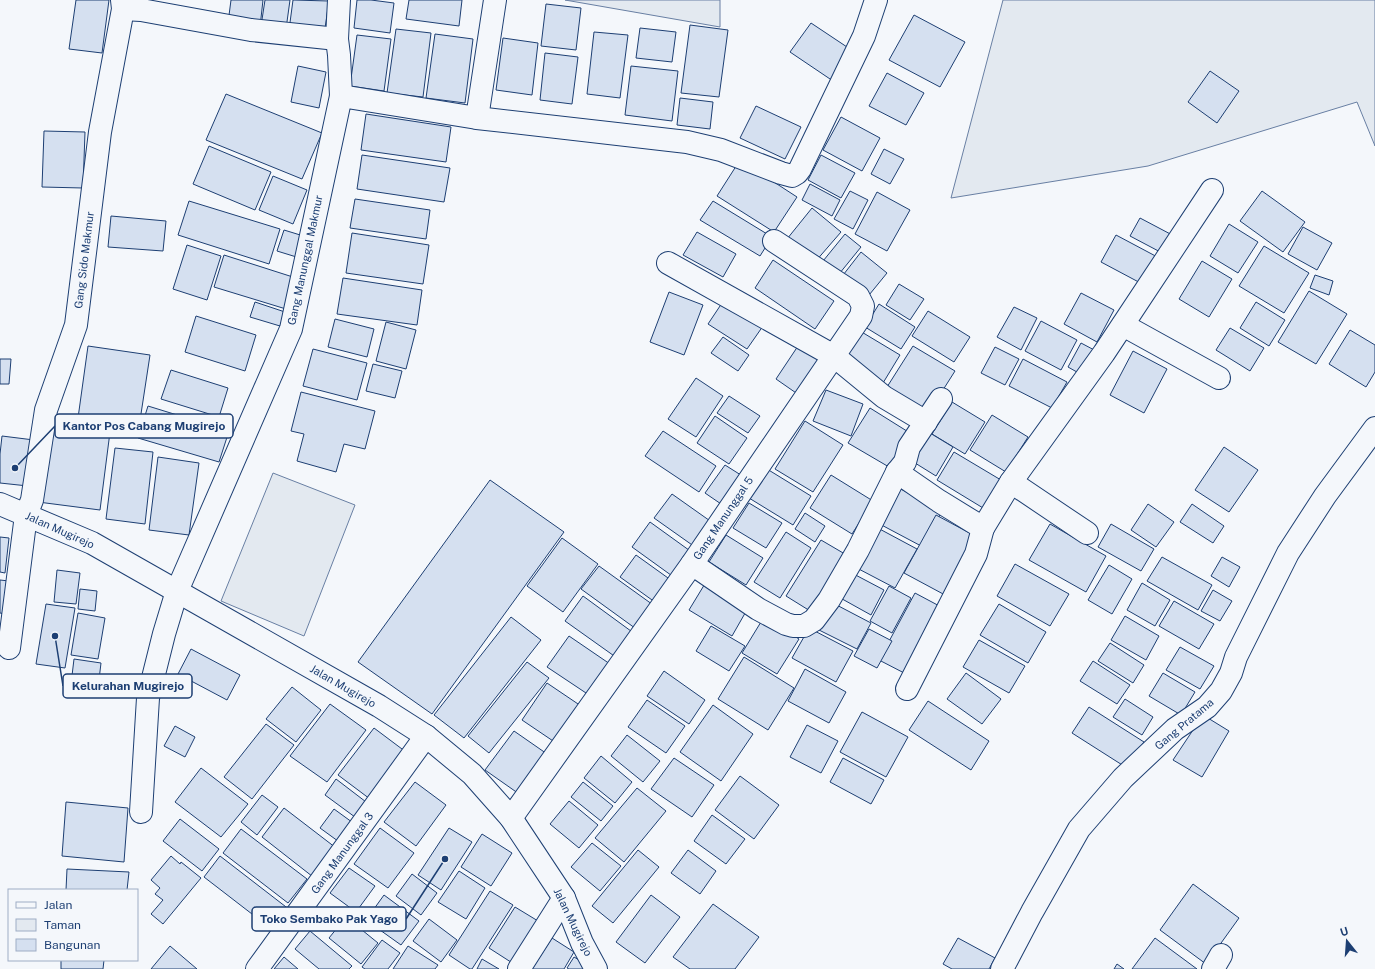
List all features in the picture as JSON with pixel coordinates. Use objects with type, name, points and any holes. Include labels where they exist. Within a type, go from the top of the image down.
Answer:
[{"type":"street","name":"Gang Manunggal Makmur","points":[[141,812],[148,698],[164,634],[177,591],[291,329],[341,96],[337,39],[339,0]]},
{"type":"street","points":[[477,118],[495,0]]},
{"type":"street","points":[[341,96],[477,118],[687,142],[721,150],[792,176],[797,173],[800,168],[864,36],[876,0]]},
{"type":"street","points":[[122,5],[141,10],[251,30],[337,39]]},
{"type":"street","name":"Gang Sido Makmur","points":[[9,648],[26,514],[32,500],[46,410],[76,325],[100,132],[122,5]]},
{"type":"street","points":[[907,689],[976,554],[983,528],[1011,482],[1123,325],[1212,190]]},
{"type":"street","name":"Gang Manunggal 5","points":[[511,818],[692,564],[861,316],[863,306],[858,296],[774,241]]},
{"type":"street","points":[[668,263],[834,356],[884,397],[926,422]]},
{"type":"street","points":[[1123,325],[1219,378]]},
{"type":"street","points":[[692,564],[764,612],[786,624],[804,626],[814,620],[830,600],[858,550],[897,472],[905,462],[909,447],[941,399]]},
{"type":"street","name":"Gang Pratama","points":[[1002,969],[1079,829],[1123,778],[1175,729],[1207,707],[1222,691],[1236,657],[1288,553],[1326,496],[1375,428]]},
{"type":"street","points":[[897,472],[939,502],[983,528]]},
{"type":"street","points":[[1011,482],[1087,533]]},
{"type":"street","name":"Jalan Mugirejo","points":[[0,504],[92,543],[379,706],[426,736],[472,774],[511,818],[564,898],[582,943],[596,969]]},
{"type":"street","name":"Gang Manunggal 3","points":[[257,969],[426,736]]},
{"type":"street","points":[[519,969],[564,898]]},
{"type":"green space","points":[[565,0],[720,0],[720,27]]},
{"type":"green space","points":[[1003,0],[1375,0],[1375,146],[1357,102],[1148,166],[951,198]]},
{"type":"green space","points":[[273,473],[355,505],[304,636],[221,601]]},
{"type":"building","points":[[76,0],[109,0],[102,53],[69,49]]},
{"type":"building","points":[[231,0],[263,0],[260,27],[228,23]]},
{"type":"building","points":[[265,0],[290,0],[286,29],[261,26]]},
{"type":"building","points":[[293,0],[329,1],[324,35],[289,30]]},
{"type":"building","points":[[357,0],[394,3],[390,33],[354,28]]},
{"type":"building","points":[[409,0],[462,0],[459,26],[406,19]]},
{"type":"building","points":[[546,4],[581,8],[576,50],[541,46]]},
{"type":"building","points":[[914,15],[965,42],[940,87],[889,60]]},
{"type":"building","points":[[811,23],[853,51],[833,81],[790,52]]},
{"type":"building","points":[[690,25],[728,30],[719,97],[681,93]]},
{"type":"building","points":[[640,28],[676,32],[672,62],[636,58]]},
{"type":"building","points":[[396,29],[431,33],[423,97],[387,93]]},
{"type":"building","points":[[594,32],[628,35],[620,98],[587,94]]},
{"type":"building","points":[[435,34],[473,39],[465,103],[426,98]]},
{"type":"building","points":[[357,35],[391,39],[384,91],[350,86]]},
{"type":"building","points":[[503,38],[538,43],[532,95],[496,90]]},
{"type":"building","points":[[545,53],[578,57],[572,104],[540,100]]},
{"type":"building","points":[[298,66],[326,72],[319,108],[291,102]]},
{"type":"building","points":[[631,66],[678,71],[672,121],[625,115]]},
{"type":"building","points":[[1210,71],[1239,91],[1217,123],[1188,102]]},
{"type":"building","points":[[887,73],[924,93],[906,125],[869,106]]},
{"type":"building","points":[[226,94],[322,133],[302,179],[206,140]]},
{"type":"building","points":[[680,98],[713,102],[710,129],[677,125]]},
{"type":"building","points":[[756,106],[801,127],[785,159],[740,138]]},
{"type":"building","points":[[366,114],[451,127],[446,162],[361,150]]},
{"type":"building","points":[[841,117],[880,138],[862,171],[823,150]]},
{"type":"building","points":[[44,131],[85,132],[83,188],[42,187]]},
{"type":"building","points":[[209,146],[271,172],[255,210],[193,184]]},
{"type":"building","points":[[884,149],[904,159],[890,184],[871,174]]},
{"type":"building","points":[[362,155],[450,168],[444,202],[357,189]]},
{"type":"building","points":[[821,155],[855,173],[841,198],[808,180]]},
{"type":"building","points":[[740,160],[797,197],[774,232],[717,196]]},
{"type":"building","points":[[273,176],[307,190],[293,224],[259,210]]},
{"type":"building","points":[[810,184],[840,200],[832,216],[802,200]]},
{"type":"building","points":[[850,191],[868,200],[853,229],[834,219]]},
{"type":"building","points":[[1262,191],[1305,222],[1283,252],[1240,221]]},
{"type":"building","points":[[877,192],[910,210],[887,251],[855,234]]},
{"type":"building","points":[[355,199],[430,210],[426,239],[350,228]]},
{"type":"building","points":[[189,201],[280,229],[269,264],[178,235]]},
{"type":"building","points":[[713,201],[772,237],[760,256],[700,220]]},
{"type":"building","points":[[812,208],[841,232],[815,262],[787,239]]},
{"type":"building","points":[[111,216],[166,221],[163,251],[108,247]]},
{"type":"building","points":[[1140,218],[1176,237],[1166,255],[1130,236]]},
{"type":"building","points":[[1229,224],[1258,242],[1238,273],[1210,256]]},
{"type":"building","points":[[1303,227],[1332,243],[1317,270],[1288,254]]},
{"type":"building","points":[[284,230],[310,238],[303,259],[277,251]]},
{"type":"building","points":[[697,232],[736,254],[723,277],[683,255]]},
{"type":"building","points":[[352,233],[429,245],[423,284],[346,273]]},
{"type":"building","points":[[845,234],[861,247],[835,279],[819,266]]},
{"type":"building","points":[[1116,235],[1163,260],[1148,287],[1101,262]]},
{"type":"building","points":[[187,245],[221,256],[207,300],[173,289]]},
{"type":"building","points":[[1264,246],[1309,273],[1284,313],[1239,286]]},
{"type":"building","points":[[861,252],[887,273],[865,300],[840,279]]},
{"type":"building","points":[[224,255],[296,278],[286,309],[214,287]]},
{"type":"building","points":[[773,260],[834,301],[815,329],[755,288]]},
{"type":"building","points":[[1202,261],[1232,279],[1209,317],[1179,299]]},
{"type":"building","points":[[1315,275],[1333,281],[1329,295],[1310,288]]},
{"type":"building","points":[[343,278],[422,290],[417,325],[337,314]]},
{"type":"building","points":[[899,284],[924,299],[910,320],[886,305]]},
{"type":"building","points":[[1309,291],[1347,314],[1316,364],[1278,342]]},
{"type":"building","points":[[669,292],[703,305],[684,355],[650,342]]},
{"type":"building","points":[[1081,293],[1114,310],[1097,342],[1064,324]]},
{"type":"building","points":[[724,300],[763,326],[747,349],[708,324]]},
{"type":"building","points":[[255,302],[285,312],[280,326],[250,317]]},
{"type":"building","points":[[1256,302],[1285,320],[1269,346],[1240,328]]},
{"type":"building","points":[[879,304],[915,327],[901,349],[865,327]]},
{"type":"building","points":[[1014,307],[1037,318],[1021,350],[997,337]]},
{"type":"building","points":[[928,311],[970,337],[954,362],[912,336]]},
{"type":"building","points":[[196,316],[256,335],[245,371],[185,352]]},
{"type":"building","points":[[335,319],[374,329],[367,357],[328,347]]},
{"type":"building","points":[[1041,321],[1077,340],[1061,370],[1025,351]]},
{"type":"building","points":[[386,322],[416,330],[406,369],[376,361]]},
{"type":"building","points":[[1230,328],[1264,348],[1250,371],[1216,350]]},
{"type":"building","points":[[1350,330],[1375,345],[1375,372],[1366,387],[1329,364]]},
{"type":"building","points":[[860,331],[900,355],[883,383],[843,358]]},
{"type":"building","points":[[723,337],[749,355],[738,371],[711,353]]},
{"type":"building","points":[[800,343],[824,359],[799,395],[776,379]]},
{"type":"building","points":[[1081,343],[1098,352],[1084,376],[1068,367]]},
{"type":"building","points":[[88,346],[150,355],[139,427],[78,418]]},
{"type":"building","points":[[913,346],[955,371],[929,412],[887,387]]},
{"type":"building","points":[[995,347],[1019,359],[1005,385],[981,373]]},
{"type":"building","points":[[313,349],[367,363],[357,400],[303,386]]},
{"type":"building","points":[[1133,351],[1167,369],[1144,413],[1110,395]]},
{"type":"building","points":[[0,359],[11,359],[9,384],[0,384]]},
{"type":"building","points":[[1023,359],[1067,382],[1052,408],[1009,386]]},
{"type":"building","points":[[373,364],[402,371],[395,398],[366,391]]},
{"type":"building","points":[[171,370],[228,388],[219,417],[161,399]]},
{"type":"building","points":[[696,378],[723,396],[696,437],[668,419]]},
{"type":"building","points":[[826,390],[863,404],[851,436],[813,421]]},
{"type":"building","points":[[301,392],[375,411],[365,449],[344,444],[336,472],[297,461],[304,434],[291,431]]},
{"type":"building","points":[[729,396],[760,416],[748,433],[717,413]]},
{"type":"building","points":[[952,402],[985,422],[965,454],[932,434]]},
{"type":"building","points":[[148,406],[229,431],[219,462],[138,438]]},
{"type":"building","points":[[870,408],[910,433],[889,467],[848,443]]},
{"type":"building","points":[[992,415],[1028,437],[1006,472],[970,450]]},
{"type":"building","points":[[715,416],[747,438],[729,464],[697,443]]},
{"type":"building","points":[[805,421],[843,445],[813,492],[775,469]]},
{"type":"building","points":[[48,425],[110,432],[100,510],[38,502]]},
{"type":"building","points":[[925,430],[953,447],[936,476],[907,458]]},
{"type":"building","points":[[663,431],[716,466],[699,492],[645,456]]},
{"type":"building","points":[[2,436],[34,440],[28,486],[0,483],[0,454]]},
{"type":"building","points":[[1224,447],[1258,470],[1229,512],[1195,490]]},
{"type":"building","points":[[115,448],[153,452],[145,524],[106,519]]},
{"type":"building","points":[[954,452],[1006,483],[988,511],[937,480]]},
{"type":"building","points":[[158,457],[199,463],[189,535],[149,530]]},
{"type":"building","points":[[725,465],[744,477],[724,506],[705,493]]},
{"type":"building","points":[[767,469],[811,496],[793,525],[749,498]]},
{"type":"building","points":[[831,475],[873,501],[852,534],[810,508]]},
{"type":"building","points":[[490,480],[564,532],[432,714],[358,662]]},
{"type":"building","points":[[893,485],[942,511],[923,547],[874,521]]},
{"type":"building","points":[[672,494],[713,523],[695,547],[654,518]]},
{"type":"building","points":[[749,503],[782,523],[766,548],[733,528]]},
{"type":"building","points":[[1148,504],[1174,522],[1156,547],[1131,530]]},
{"type":"building","points":[[1192,504],[1224,526],[1213,543],[1180,522]]},
{"type":"building","points":[[805,513],[825,526],[815,542],[795,529]]},
{"type":"building","points":[[936,515],[977,537],[945,595],[904,573]]},
{"type":"building","points":[[650,522],[693,553],[675,578],[632,547]]},
{"type":"building","points":[[1050,524],[1106,556],[1086,592],[1029,560]]},
{"type":"building","points":[[1111,524],[1154,549],[1141,571],[1098,547]]},
{"type":"building","points":[[874,526],[917,549],[895,588],[853,566]]},
{"type":"building","points":[[786,532],[811,548],[780,598],[754,582]]},
{"type":"building","points":[[726,535],[763,558],[746,585],[709,562]]},
{"type":"building","points":[[0,537],[9,538],[5,573],[0,572]]},
{"type":"building","points":[[562,538],[598,564],[563,612],[527,586]]},
{"type":"building","points":[[821,540],[850,557],[815,614],[786,596]]},
{"type":"building","points":[[636,555],[675,583],[659,605],[620,577]]},
{"type":"building","points":[[1162,557],[1212,585],[1198,610],[1147,581]]},
{"type":"building","points":[[1222,557],[1240,567],[1229,587],[1211,576]]},
{"type":"building","points":[[1015,564],[1069,594],[1050,626],[997,596]]},
{"type":"building","points":[[1109,565],[1132,579],[1112,614],[1088,600]]},
{"type":"building","points":[[599,566],[656,607],[639,631],[581,589]]},
{"type":"building","points":[[57,570],[80,573],[76,604],[54,602]]},
{"type":"building","points":[[848,571],[884,590],[871,615],[835,595]]},
{"type":"building","points":[[0,580],[9,581],[5,614],[0,613]]},
{"type":"building","points":[[706,582],[748,608],[732,636],[689,610]]},
{"type":"building","points":[[1142,583],[1170,600],[1155,626],[1127,610]]},
{"type":"building","points":[[889,586],[911,598],[892,633],[870,621]]},
{"type":"building","points":[[80,589],[97,591],[95,611],[78,609]]},
{"type":"building","points":[[1213,590],[1232,601],[1220,621],[1201,611]]},
{"type":"building","points":[[915,593],[945,609],[908,675],[879,660]]},
{"type":"building","points":[[583,596],[635,634],[617,658],[565,621]]},
{"type":"building","points":[[829,601],[871,623],[857,649],[815,628]]},
{"type":"building","points":[[1174,601],[1214,624],[1199,649],[1159,626]]},
{"type":"building","points":[[46,604],[75,608],[65,668],[36,664]]},
{"type":"building","points":[[999,604],[1046,632],[1028,663],[980,635]]},
{"type":"building","points":[[78,613],[105,618],[98,659],[71,655]]},
{"type":"building","points":[[1125,616],[1159,636],[1146,660],[1111,640]]},
{"type":"building","points":[[511,617],[541,640],[464,738],[434,715]]},
{"type":"building","points":[[764,617],[799,639],[777,674],[742,653]]},
{"type":"building","points":[[711,626],[745,646],[729,671],[696,651]]},
{"type":"building","points":[[809,628],[853,651],[836,682],[792,658]]},
{"type":"building","points":[[869,629],[892,641],[877,668],[854,656]]},
{"type":"building","points":[[569,636],[610,664],[589,695],[547,667]]},
{"type":"building","points":[[979,640],[1025,666],[1009,693],[963,667]]},
{"type":"building","points":[[1110,643],[1144,665],[1133,683],[1098,661]]},
{"type":"building","points":[[1180,647],[1214,666],[1200,689],[1166,670]]},
{"type":"building","points":[[191,649],[240,675],[227,700],[178,674]]},
{"type":"building","points":[[744,657],[794,688],[768,730],[718,699]]},
{"type":"building","points":[[74,659],[101,663],[98,688],[71,684]]},
{"type":"building","points":[[1093,661],[1130,685],[1117,704],[1080,681]]},
{"type":"building","points":[[527,662],[549,678],[489,753],[468,736]]},
{"type":"building","points":[[805,669],[846,692],[829,723],[788,701]]},
{"type":"building","points":[[664,671],[705,700],[689,724],[647,696]]},
{"type":"building","points":[[966,673],[1001,699],[982,724],[947,699]]},
{"type":"building","points":[[1163,673],[1195,692],[1181,715],[1149,696]]},
{"type":"building","points":[[547,683],[584,708],[559,745],[522,720]]},
{"type":"building","points":[[292,687],[321,710],[296,742],[266,719]]},
{"type":"building","points":[[1125,699],[1153,717],[1142,735],[1113,717]]},
{"type":"building","points":[[647,700],[685,726],[666,753],[628,727]]},
{"type":"building","points":[[928,701],[989,741],[971,770],[909,730]]},
{"type":"building","points":[[330,704],[366,730],[327,782],[290,756]]},
{"type":"building","points":[[713,705],[753,734],[721,781],[680,752]]},
{"type":"building","points":[[1089,707],[1144,742],[1127,768],[1072,733]]},
{"type":"building","points":[[862,712],[908,737],[886,777],[840,752]]},
{"type":"building","points":[[1203,715],[1229,731],[1202,777],[1173,760]]},
{"type":"building","points":[[266,724],[294,745],[252,799],[224,777]]},
{"type":"building","points":[[807,725],[838,741],[821,773],[790,757]]},
{"type":"building","points":[[175,726],[195,737],[185,757],[164,746]]},
{"type":"building","points":[[374,728],[410,755],[374,802],[338,775]]},
{"type":"building","points":[[514,731],[550,756],[522,796],[485,770]]},
{"type":"building","points":[[627,735],[660,761],[643,782],[611,756]]},
{"type":"building","points":[[601,756],[632,782],[615,803],[584,778]]},
{"type":"building","points":[[674,758],[714,785],[692,817],[651,789]]},
{"type":"building","points":[[843,758],[884,780],[871,804],[830,782]]},
{"type":"building","points":[[201,768],[248,804],[221,837],[175,802]]},
{"type":"building","points":[[740,776],[779,805],[754,839],[715,810]]},
{"type":"building","points":[[336,779],[370,805],[359,820],[325,795]]},
{"type":"building","points":[[415,782],[446,805],[416,846],[384,822]]},
{"type":"building","points":[[583,782],[613,806],[601,821],[571,797]]},
{"type":"building","points":[[637,788],[666,811],[624,862],[595,838]]},
{"type":"building","points":[[262,795],[278,807],[257,835],[241,822]]},
{"type":"building","points":[[569,801],[598,825],[579,848],[550,824]]},
{"type":"building","points":[[66,802],[128,808],[124,862],[62,856]]},
{"type":"building","points":[[284,808],[340,851],[317,880],[262,837]]},
{"type":"building","points":[[334,809],[356,825],[342,844],[320,828]]},
{"type":"building","points":[[712,815],[745,839],[726,864],[694,841]]},
{"type":"building","points":[[180,819],[219,849],[202,871],[163,841]]},
{"type":"building","points":[[380,828],[414,853],[388,888],[354,864]]},
{"type":"building","points":[[449,828],[472,842],[441,890],[418,875]]},
{"type":"building","points":[[241,829],[307,879],[288,903],[223,853]]},
{"type":"building","points":[[482,834],[512,853],[491,886],[461,867]]},
{"type":"building","points":[[592,843],[621,866],[600,891],[571,867]]},
{"type":"building","points":[[638,850],[659,867],[613,923],[592,906]]},
{"type":"building","points":[[688,850],[716,871],[700,894],[671,873]]},
{"type":"building","points":[[171,856],[201,878],[163,924],[151,914],[163,900],[155,894],[160,888],[151,880]]},
{"type":"building","points":[[220,856],[290,910],[274,931],[204,877]]},
{"type":"building","points":[[349,868],[375,886],[356,912],[330,893]]},
{"type":"building","points":[[67,869],[129,872],[127,889],[66,889]]},
{"type":"building","points":[[459,871],[485,888],[466,919],[438,902]]},
{"type":"building","points":[[412,874],[437,893],[421,915],[396,896]]},
{"type":"building","points":[[1193,884],[1239,918],[1206,964],[1160,930]]},
{"type":"building","points":[[490,891],[513,905],[472,969],[470,969],[449,955]]},
{"type":"building","points":[[384,895],[419,921],[401,945],[366,920]]},
{"type":"building","points":[[651,895],[680,917],[645,963],[616,942]]},
{"type":"building","points":[[713,904],[759,937],[735,969],[690,969],[673,957]]},
{"type":"building","points":[[515,907],[543,924],[517,966],[489,948]]},
{"type":"building","points":[[346,917],[378,943],[361,964],[329,938]]},
{"type":"building","points":[[429,919],[457,940],[441,962],[413,941]]},
{"type":"building","points":[[310,931],[352,966],[349,969],[319,969],[295,949]]},
{"type":"building","points":[[552,938],[574,952],[564,969],[532,969]]},
{"type":"building","points":[[958,938],[995,958],[989,969],[952,969],[943,964]]},
{"type":"building","points":[[1155,938],[1197,969],[1132,969]]},
{"type":"building","points":[[382,940],[400,953],[388,969],[365,969],[362,967]]},
{"type":"building","points":[[170,946],[197,969],[151,969]]},
{"type":"building","points":[[408,946],[438,965],[435,969],[393,969]]},
{"type":"building","points":[[284,957],[298,969],[274,969]]},
{"type":"building","points":[[574,957],[593,968],[567,968]]},
{"type":"building","points":[[482,959],[499,969],[477,969]]},
{"type":"building","points":[[61,961],[104,961],[103,969],[61,969]]},
{"type":"building","points":[[1117,964],[1124,969],[1114,969]]},
{"type":"place","name":"Kantor Pos Cabang Mugirejo","points":[[15,468]]},
{"type":"place","name":"Kelurahan Mugirejo","points":[[55,636]]},
{"type":"place","name":"Toko Sembako Pak Yago","points":[[445,859]]}]
